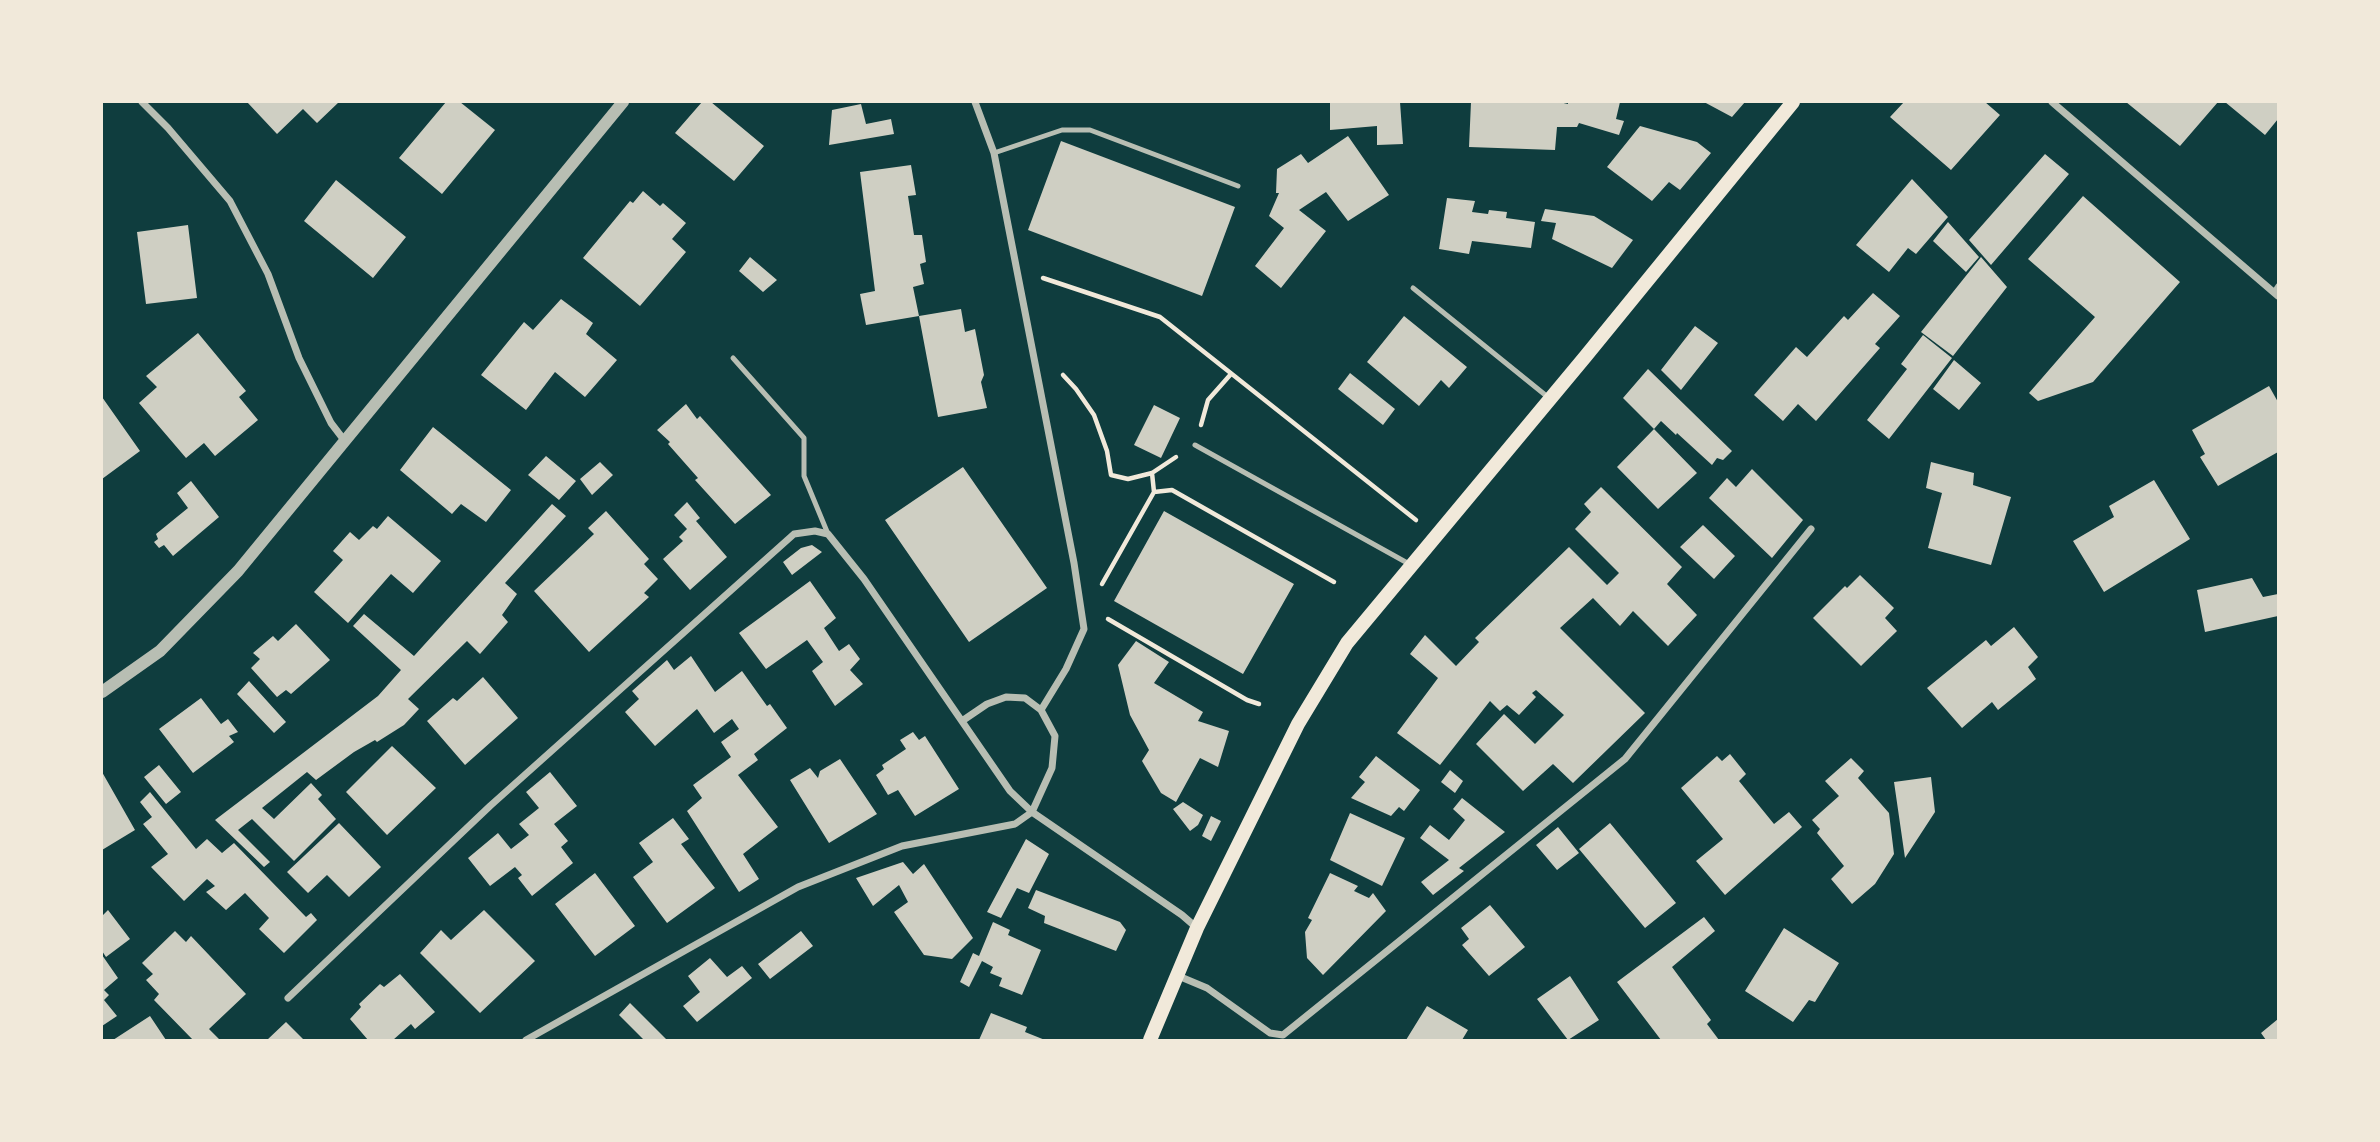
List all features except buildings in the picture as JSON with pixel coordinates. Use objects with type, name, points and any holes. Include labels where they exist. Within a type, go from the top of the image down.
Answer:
[{"type":"main road","points":[[1150,1041],[1197,928],[1298,724],[1347,643],[1793,102]]},
{"type":"street","points":[[142,102],[230,201],[268,274],[299,358],[331,423],[344,440]]},
{"type":"street","points":[[102,692],[160,651],[238,571],[623,102]]},
{"type":"street","points":[[975,102],[994,153],[1082,610],[1084,629],[1078,646],[1041,710]]},
{"type":"street","points":[[2052,102],[2277,291]]},
{"type":"street","points":[[1176,975],[1208,988],[1270,1033],[1283,1035],[1625,759],[1811,529]]},
{"type":"street","points":[[288,998],[490,806],[794,534],[816,531],[828,534],[864,579],[1010,791],[1032,812],[1197,928]]},
{"type":"street","points":[[526,1041],[798,887],[902,846],[1015,824],[1032,812],[1052,768],[1055,736],[1041,710],[1025,698],[1006,697],[987,704],[962,720]]},
{"type":"lane","points":[[994,153],[1062,130],[1090,130],[1238,186]]},
{"type":"lane","points":[[1413,288],[1550,399]]},
{"type":"lane","points":[[733,358],[804,438],[804,476],[828,534]]},
{"type":"lane","points":[[1195,445],[1411,565]]},
{"type":"path","points":[[1016,269],[1160,317],[1418,521]]},
{"type":"path","points":[[1030,343],[1076,389],[1094,415],[1107,451],[1111,475],[1128,479],[1152,473],[1195,445],[1208,400],[1231,374]]},
{"type":"path","points":[[1152,473],[1154,492],[1098,591],[1100,608],[1105,618],[1247,700],[1259,704]]},
{"type":"path","points":[[1154,492],[1172,490],[1334,582]]},
{"type":"path","points":[[1082,610],[1100,608]]}]
